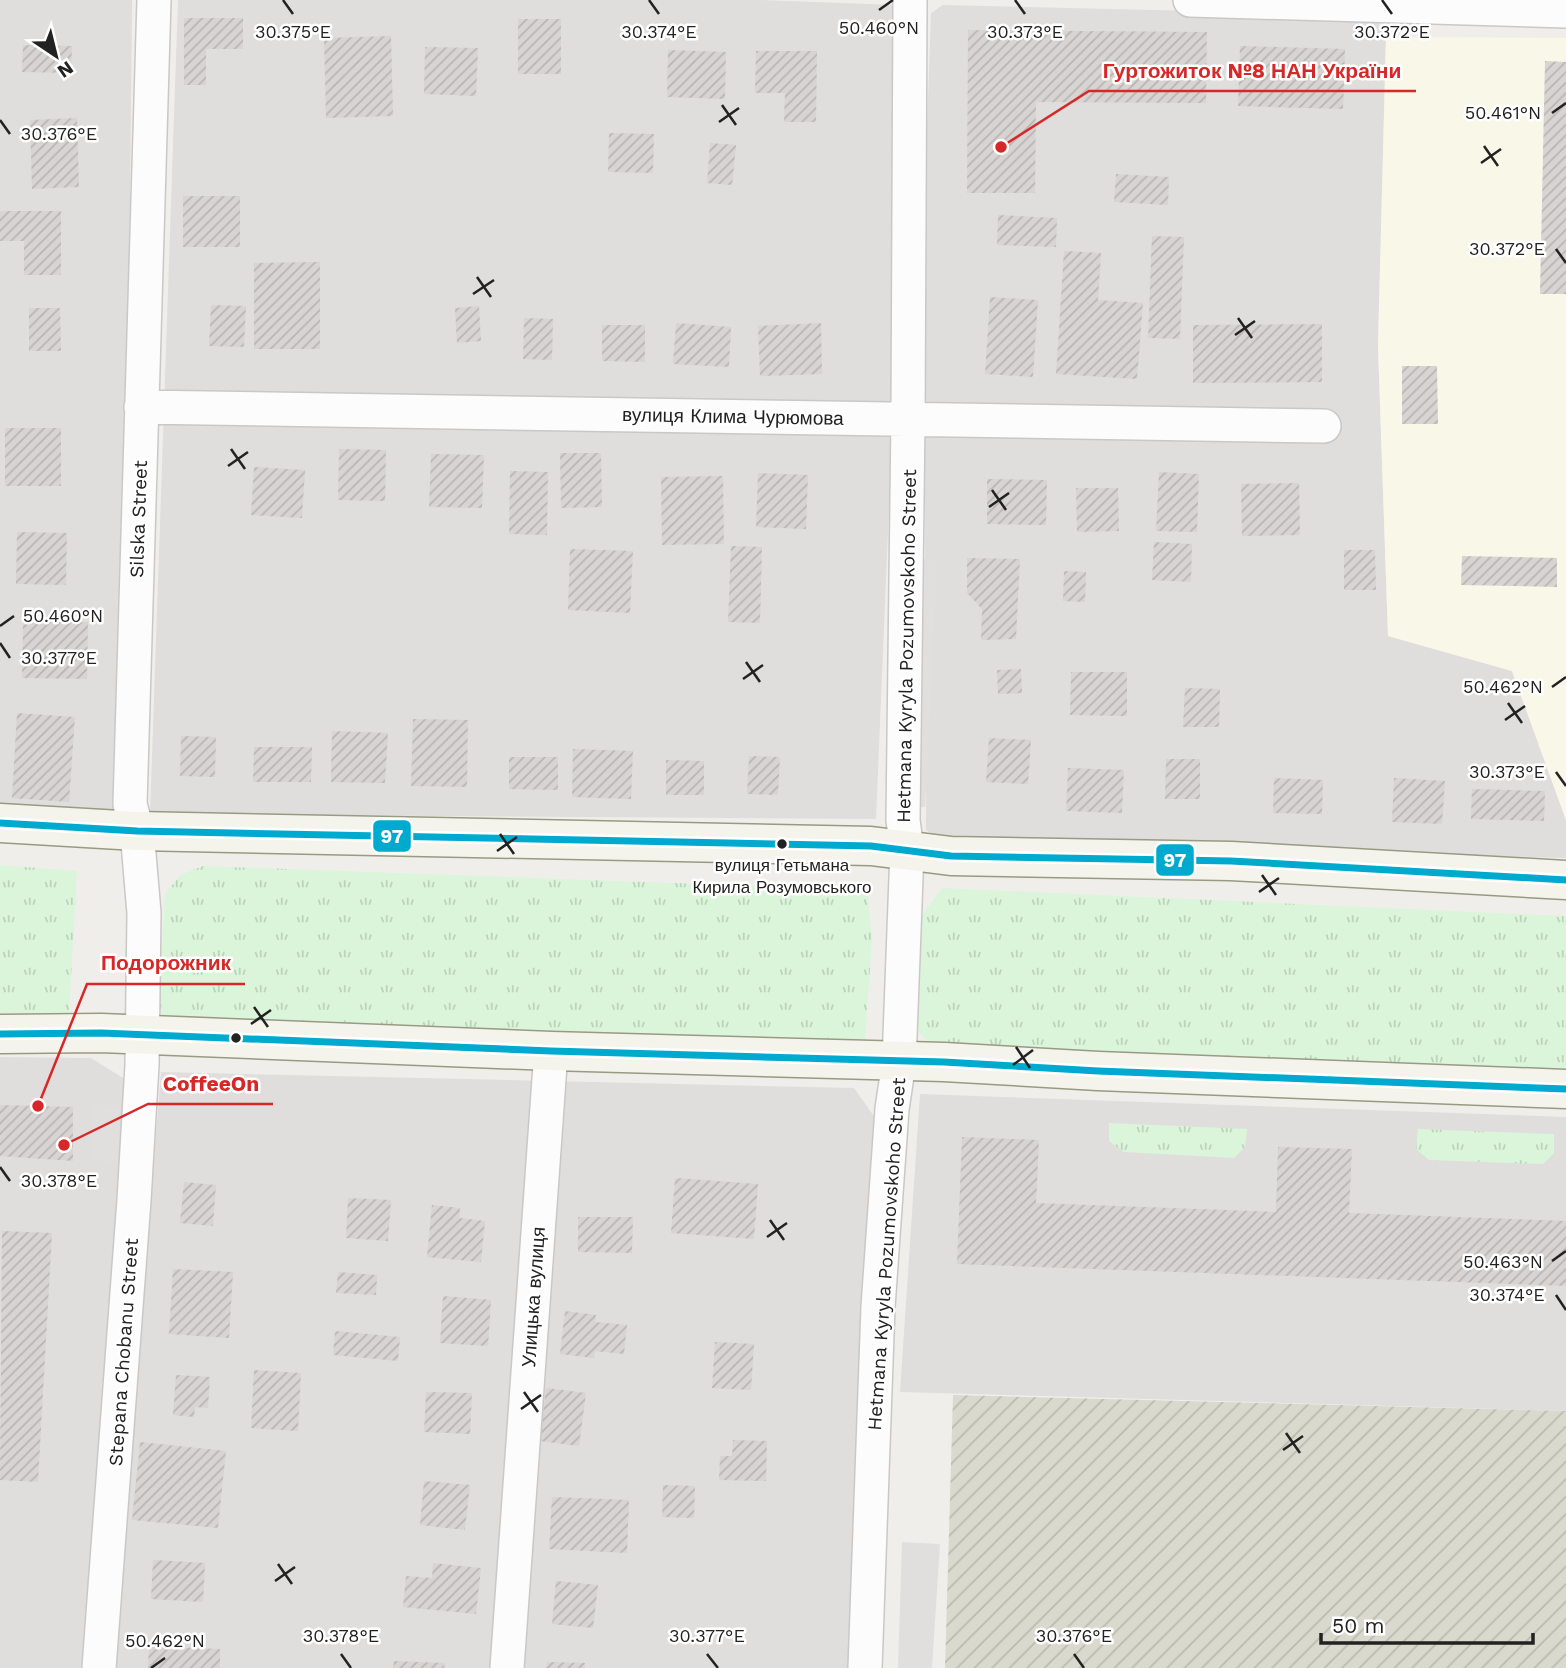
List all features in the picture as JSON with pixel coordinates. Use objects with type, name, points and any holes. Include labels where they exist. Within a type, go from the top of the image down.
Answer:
[{"type":"main road","points":[[0,823],[137,831],[871,846],[951,856],[1231,861],[1566,880]]},
{"type":"main road","points":[[0,1034],[101,1033],[141,1037],[899,1062],[1566,1089]]},
{"type":"street","name":"Silska Street","points":[[141,1037],[144,913],[137,831],[130,804],[153,0]]},
{"type":"street","name":"Hetmana Kyryla Pozumovskoho Street","points":[[865,1668],[878,1307],[892,1109],[899,1062],[907,851],[903,820],[910,0]]},
{"type":"street","points":[[1190,0],[1566,11]]},
{"type":"street","name":"вулиця Клима Чурюмова","points":[[141,407],[1324,426]]},
{"type":"street","name":"Stepana Chobanu Street","points":[[99,1668],[133,1214],[142,1065],[141,1037]]},
{"type":"street","name":"Улицька вулиця","points":[[507,1668],[551,1051]]},
{"type":"shaded area","points":[[0,0],[132,0],[128,410],[114,814],[0,805]]},
{"type":"shaded area","points":[[178,0],[760,0],[895,5],[893,411],[876,819],[150,814]]},
{"type":"shaded area","points":[[943,5],[1374,15],[1386,37],[1378,346],[1388,636],[1512,671],[1566,820],[1566,858],[942,841],[926,830],[924,215],[931,13]]},
{"type":"shaded area","points":[[1386,37],[1566,38],[1566,820],[1512,671],[1388,636],[1378,346]]},
{"type":"shaded area","points":[[923,559],[937,559],[925,807],[906,807]]},
{"type":"shaded area","points":[[0,1057],[91,1058],[128,1081],[84,1668],[0,1668]]},
{"type":"shaded area","points":[[161,1072],[854,1088],[876,1119],[855,1668],[114,1668]]},
{"type":"shaded area","points":[[920,1094],[1566,1117],[1566,1411],[900,1392]]},
{"type":"shaded area","points":[[93,1105],[120,1106],[118,1162],[91,1161]]},
{"type":"shaded area","points":[[953,1395],[1566,1411],[1566,1668],[945,1668]]},
{"type":"shaded area","points":[[902,1542],[940,1544],[932,1668],[898,1668]]},
{"type":"green space","points":[[0,865],[77,871],[68,1030],[0,1030]]},
{"type":"green space","points":[[203,866],[867,890],[872,939],[864,1055],[168,1027],[159,1006],[165,894],[180,875]]},
{"type":"green space","points":[[942,888],[1566,916],[1566,1077],[936,1049],[917,1031],[920,918]]},
{"type":"green space","points":[[1109,1123],[1247,1129],[1245,1147],[1234,1158],[1124,1152],[1109,1141]]},
{"type":"green space","points":[[1418,1129],[1554,1134],[1554,1153],[1543,1164],[1429,1160],[1416,1149]]},
{"type":"building","points":[[184,18],[243,18],[243,49],[206,49],[206,85],[184,85]]},
{"type":"building","points":[[518,19],[561,19],[561,74],[518,74]]},
{"type":"building","points":[[968,30],[1207,32],[1206,103],[1036,102],[1035,193],[967,193]]},
{"type":"building","points":[[391,36],[393,116],[326,118],[324,38]]},
{"type":"building","points":[[23,45],[72,46],[71,73],[22,72]]},
{"type":"building","points":[[1240,46],[1345,49],[1343,109],[1238,106]]},
{"type":"building","points":[[425,47],[478,48],[476,96],[424,94]]},
{"type":"building","points":[[668,50],[726,52],[725,99],[667,97]]},
{"type":"building","points":[[756,51],[817,51],[816,122],[784,122],[785,93],[755,93]]},
{"type":"building","points":[[1545,61],[1566,62],[1566,294],[1540,294]]},
{"type":"building","points":[[77,118],[79,187],[32,189],[30,120]]},
{"type":"building","points":[[609,133],[654,134],[653,173],[608,172]]},
{"type":"building","points":[[710,143],[736,145],[732,185],[707,183]]},
{"type":"building","points":[[1116,174],[1169,177],[1168,205],[1114,202]]},
{"type":"building","points":[[183,196],[240,196],[240,247],[183,247]]},
{"type":"building","points":[[0,211],[61,211],[61,275],[24,275],[24,241],[0,241]]},
{"type":"building","points":[[998,215],[1057,218],[1056,247],[997,245]]},
{"type":"building","points":[[1152,236],[1184,237],[1180,339],[1148,338]]},
{"type":"building","points":[[1064,251],[1101,253],[1098,300],[1143,303],[1137,379],[1056,374]]},
{"type":"building","points":[[320,262],[320,349],[254,349],[254,263]]},
{"type":"building","points":[[990,297],[1038,300],[1033,377],[985,374]]},
{"type":"building","points":[[211,305],[246,306],[244,347],[209,346]]},
{"type":"building","points":[[479,306],[481,341],[457,343],[455,308]]},
{"type":"building","points":[[29,308],[60,308],[61,351],[29,351]]},
{"type":"building","points":[[524,318],[553,319],[552,360],[523,359]]},
{"type":"building","points":[[676,323],[731,327],[729,367],[673,364]]},
{"type":"building","points":[[821,323],[822,374],[760,376],[758,326]]},
{"type":"building","points":[[1322,324],[1322,382],[1193,383],[1193,325]]},
{"type":"building","points":[[602,325],[645,325],[645,362],[602,361]]},
{"type":"building","points":[[1402,366],[1437,366],[1438,424],[1402,424]]},
{"type":"building","points":[[5,428],[61,428],[61,486],[5,486]]},
{"type":"building","points":[[339,449],[386,450],[385,501],[338,500]]},
{"type":"building","points":[[560,453],[601,453],[602,507],[561,508]]},
{"type":"building","points":[[431,454],[484,455],[482,508],[429,507]]},
{"type":"building","points":[[254,467],[305,470],[302,518],[251,515]]},
{"type":"building","points":[[510,471],[548,472],[547,535],[509,534]]},
{"type":"building","points":[[1159,472],[1199,474],[1197,532],[1156,531]]},
{"type":"building","points":[[758,473],[808,475],[806,529],[756,527]]},
{"type":"building","points":[[723,476],[724,544],[662,545],[661,477]]},
{"type":"building","points":[[987,479],[1047,480],[1046,525],[987,524]]},
{"type":"building","points":[[1299,483],[1300,535],[1242,536],[1241,484]]},
{"type":"building","points":[[1076,488],[1118,488],[1119,531],[1077,532]]},
{"type":"building","points":[[17,532],[67,533],[66,585],[16,584]]},
{"type":"building","points":[[1154,542],[1192,544],[1191,582],[1152,580]]},
{"type":"building","points":[[731,546],[762,547],[760,623],[728,622]]},
{"type":"building","points":[[570,549],[633,551],[630,613],[568,610]]},
{"type":"building","points":[[1344,550],[1375,550],[1376,590],[1344,590]]},
{"type":"building","points":[[1462,556],[1557,558],[1557,587],[1461,585]]},
{"type":"building","points":[[967,558],[1020,559],[1016,639],[981,640],[982,609],[967,593]]},
{"type":"building","points":[[1064,571],[1086,572],[1085,602],[1063,601]]},
{"type":"building","points":[[23,621],[88,622],[87,679],[22,678]]},
{"type":"building","points":[[1021,669],[1022,693],[998,694],[997,670]]},
{"type":"building","points":[[1071,672],[1127,672],[1127,716],[1070,715]]},
{"type":"building","points":[[1185,688],[1220,689],[1219,727],[1183,727]]},
{"type":"building","points":[[17,713],[75,717],[69,802],[12,798]]},
{"type":"building","points":[[413,719],[468,720],[467,787],[411,786]]},
{"type":"building","points":[[332,731],[388,733],[385,783],[331,782]]},
{"type":"building","points":[[181,736],[216,737],[215,777],[180,776]]},
{"type":"building","points":[[989,738],[1031,740],[1028,784],[986,782]]},
{"type":"building","points":[[254,747],[312,747],[311,782],[253,782]]},
{"type":"building","points":[[573,749],[633,751],[631,799],[572,797]]},
{"type":"building","points":[[749,756],[780,757],[778,795],[747,794]]},
{"type":"building","points":[[509,757],[558,757],[558,790],[509,789]]},
{"type":"building","points":[[1166,759],[1200,759],[1200,799],[1165,799]]},
{"type":"building","points":[[666,760],[704,761],[704,795],[666,795]]},
{"type":"building","points":[[1068,768],[1124,770],[1122,813],[1066,811]]},
{"type":"building","points":[[1274,778],[1323,780],[1322,814],[1273,813]]},
{"type":"building","points":[[1394,778],[1445,781],[1442,824],[1392,822]]},
{"type":"building","points":[[1472,789],[1545,791],[1544,821],[1471,819]]},
{"type":"building","points":[[0,1105],[73,1107],[73,1161],[0,1156]]},
{"type":"building","points":[[962,1137],[1039,1140],[1036,1203],[1276,1212],[1278,1147],[1352,1149],[1349,1213],[1566,1221],[1566,1286],[957,1264]]},
{"type":"building","points":[[675,1178],[758,1184],[754,1239],[671,1233]]},
{"type":"building","points":[[184,1182],[216,1185],[213,1226],[180,1223]]},
{"type":"building","points":[[348,1198],[391,1200],[388,1241],[346,1238]]},
{"type":"building","points":[[432,1205],[460,1208],[459,1218],[485,1221],[481,1262],[427,1257]]},
{"type":"building","points":[[578,1217],[633,1217],[632,1253],[578,1252]]},
{"type":"building","points":[[2,1231],[52,1233],[38,1482],[0,1480]]},
{"type":"building","points":[[173,1269],[233,1272],[229,1338],[169,1334]]},
{"type":"building","points":[[338,1272],[377,1275],[376,1295],[336,1293]]},
{"type":"building","points":[[443,1296],[491,1300],[488,1346],[440,1343]]},
{"type":"building","points":[[565,1311],[596,1315],[595,1322],[627,1325],[624,1354],[595,1351],[594,1358],[560,1354]]},
{"type":"building","points":[[335,1331],[400,1337],[398,1361],[333,1355]]},
{"type":"building","points":[[715,1342],[754,1344],[751,1390],[712,1388]]},
{"type":"building","points":[[254,1370],[301,1373],[298,1431],[251,1428]]},
{"type":"building","points":[[176,1375],[210,1377],[208,1408],[195,1407],[194,1417],[173,1415]]},
{"type":"building","points":[[546,1388],[586,1393],[579,1446],[540,1441]]},
{"type":"building","points":[[426,1392],[472,1393],[470,1434],[424,1432]]},
{"type":"building","points":[[733,1440],[767,1441],[766,1481],[719,1480],[720,1456],[732,1456]]},
{"type":"building","points":[[140,1442],[226,1451],[218,1528],[132,1520]]},
{"type":"building","points":[[424,1481],[470,1485],[465,1530],[420,1525]]},
{"type":"building","points":[[663,1485],[695,1486],[694,1518],[662,1517]]},
{"type":"building","points":[[552,1497],[629,1500],[627,1553],[549,1549]]},
{"type":"building","points":[[153,1560],[205,1563],[203,1602],[151,1599]]},
{"type":"building","points":[[433,1563],[481,1568],[476,1614],[403,1607],[406,1576],[432,1578]]},
{"type":"building","points":[[556,1581],[598,1585],[593,1628],[552,1624]]},
{"type":"building","points":[[149,1646],[220,1649],[220,1668],[148,1668]]},
{"type":"building","points":[[394,1661],[445,1663],[444,1668],[393,1668]]},
{"type":"building","points":[[547,1662],[585,1663],[585,1668],[546,1668]]},
{"type":"transit line","name":"97","points":[[0,823],[137,831],[871,846],[951,856],[1231,861],[1566,880]]},
{"type":"transit line","name":"97","points":[[0,1034],[101,1033],[551,1051],[944,1062],[1098,1071],[1566,1089]]},
{"type":"place","name":"Гуртожиток №8 НАН України","points":[[1001,147]]},
{"type":"place","name":"вулиця Гетьмана Кирила Розумовського","points":[[782,844]]},
{"type":"place","name":"Подорожник","points":[[38,1106]]},
{"type":"place","name":"CoffeeOn","points":[[64,1145]]}]
